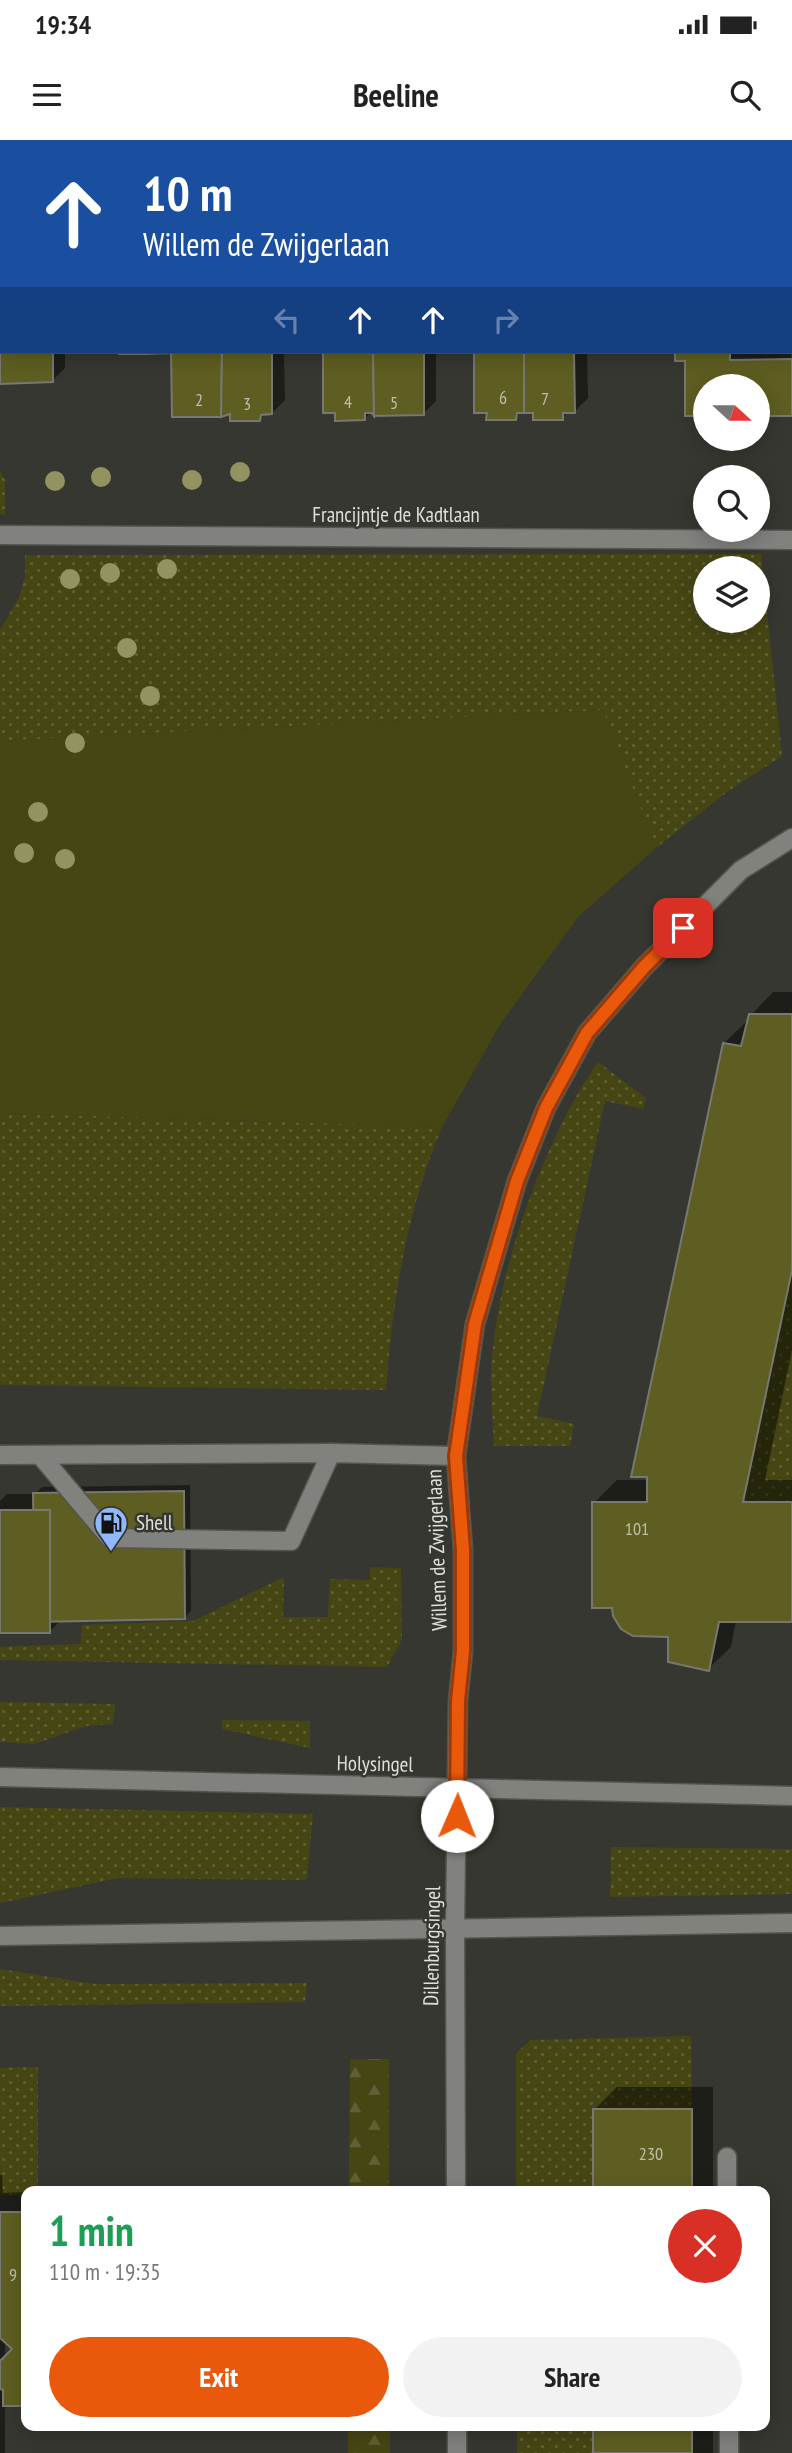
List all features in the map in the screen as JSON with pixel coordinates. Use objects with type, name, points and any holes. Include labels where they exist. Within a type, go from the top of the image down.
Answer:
[{"type":"street","name":"Francijntje de Kadtlaan","points":[[0,535],[792,541]]},
{"type":"street","name":"Willem de Zwijgerlaan","points":[[458,1701],[463,1651],[463,1550],[456,1456],[475,1324],[517,1181],[546,1108],[587,1033],[644,967],[741,870],[792,838]]},
{"type":"street","points":[[0,1455],[331,1453],[456,1456]]},
{"type":"street","points":[[40,1455],[110,1538],[291,1541],[331,1453]]},
{"type":"street","name":"Dillenburgsingel","points":[[456,2186],[458,1701]]},
{"type":"street","name":"Holysingel","points":[[0,1777],[792,1796]]},
{"type":"street","points":[[0,1936],[792,1923]]},
{"type":"street","points":[[727,2157],[727,2186]]},
{"type":"street","points":[[457,2431],[457,2453]]},
{"type":"street","points":[[729,2431],[729,2453]]},
{"type":"green space","points":[[0,471],[5,480],[5,515],[0,514]]},
{"type":"green space","points":[[761,554],[693,556],[693,633],[769,633],[782,756],[727,792],[656,848],[602,710],[0,741],[0,630],[19,597],[25,577],[25,555]]},
{"type":"green space","points":[[603,710],[656,848],[578,917],[501,1023],[442,1127],[0,1113],[0,741]]},
{"type":"green space","points":[[598,1062],[646,1098],[643,1109],[605,1101],[537,1416],[574,1424],[570,1446],[494,1446],[491,1377],[493,1344],[506,1274],[541,1170],[573,1102]]},
{"type":"green space","points":[[0,1113],[442,1127],[410,1223],[397,1289],[386,1390],[0,1385]]},
{"type":"green space","points":[[792,1270],[792,1502],[743,1502]]},
{"type":"green space","points":[[370,1567],[401,1568],[402,1639],[387,1667],[0,1660],[0,1647],[81,1644],[82,1625],[193,1621],[284,1577],[283,1617],[328,1617],[330,1579],[370,1580]]},
{"type":"green space","points":[[0,1702],[115,1704],[113,1724],[86,1726],[34,1744],[0,1742]]},
{"type":"green space","points":[[222,1720],[310,1721],[310,1748],[222,1729]]},
{"type":"green space","points":[[0,1807],[313,1814],[307,1880],[118,1878],[0,1903]]},
{"type":"green space","points":[[611,1847],[792,1849],[792,1894],[610,1897]]},
{"type":"green space","points":[[0,1969],[95,1984],[307,1983],[305,2002],[0,2006]]},
{"type":"green space","points":[[691,2036],[692,2109],[593,2109],[593,2186],[516,2186],[516,2053],[531,2040]]},
{"type":"green space","points":[[350,2059],[389,2059],[389,2186],[349,2186]]},
{"type":"green space","points":[[38,2067],[38,2186],[21,2186],[21,2195],[0,2195],[0,2068]]},
{"type":"green space","points":[[348,2431],[390,2431],[390,2453],[348,2453]]},
{"type":"green space","points":[[517,2431],[593,2431],[593,2453],[517,2453]]},
{"type":"building","points":[[0,354],[53,354],[53,382],[0,384]]},
{"type":"building","points":[[171,354],[222,354],[221,417],[172,417]]},
{"type":"building","points":[[222,354],[272,354],[272,414],[261,415],[260,421],[230,421],[230,414],[221,417]]},
{"type":"building","points":[[323,354],[373,354],[374,416],[372,413],[365,413],[365,420],[335,421],[335,413],[323,413]]},
{"type":"building","points":[[373,354],[424,354],[424,415],[374,416]]},
{"type":"building","points":[[474,354],[524,354],[524,413],[517,413],[516,420],[486,420],[487,413],[474,413]]},
{"type":"building","points":[[524,354],[574,354],[575,413],[563,413],[563,420],[533,420],[533,413],[524,413]]},
{"type":"building","points":[[675,354],[730,354],[730,360],[792,359],[792,416],[770,416],[770,374],[693,374],[693,416],[685,416],[685,361],[675,361]]},
{"type":"building","points":[[749,1014],[792,1014],[792,1270],[743,1502],[792,1502],[792,1622],[719,1622],[709,1671],[668,1662],[668,1637],[633,1636],[621,1629],[613,1616],[612,1608],[592,1608],[592,1502],[647,1502],[647,1477],[631,1477],[723,1043],[741,1046]]},
{"type":"building","points":[[184,1491],[185,1619],[35,1622],[33,1493]]},
{"type":"building","points":[[0,1510],[50,1510],[50,1633],[0,1633]]},
{"type":"building","points":[[593,2109],[692,2109],[692,2186],[593,2186]]},
{"type":"building","points":[[0,2212],[21,2212],[21,2406],[3,2406],[0,2361],[12,2349],[0,2338]]},
{"type":"building","points":[[593,2431],[692,2431],[692,2453],[593,2453]]},
{"type":"place","name":"Shell","points":[[111,1553]]},
{"type":"route","points":[[457,1816],[458,1701],[463,1651],[463,1550],[456,1456],[475,1324],[517,1181],[546,1108],[587,1033],[644,967],[683,928]]}]
